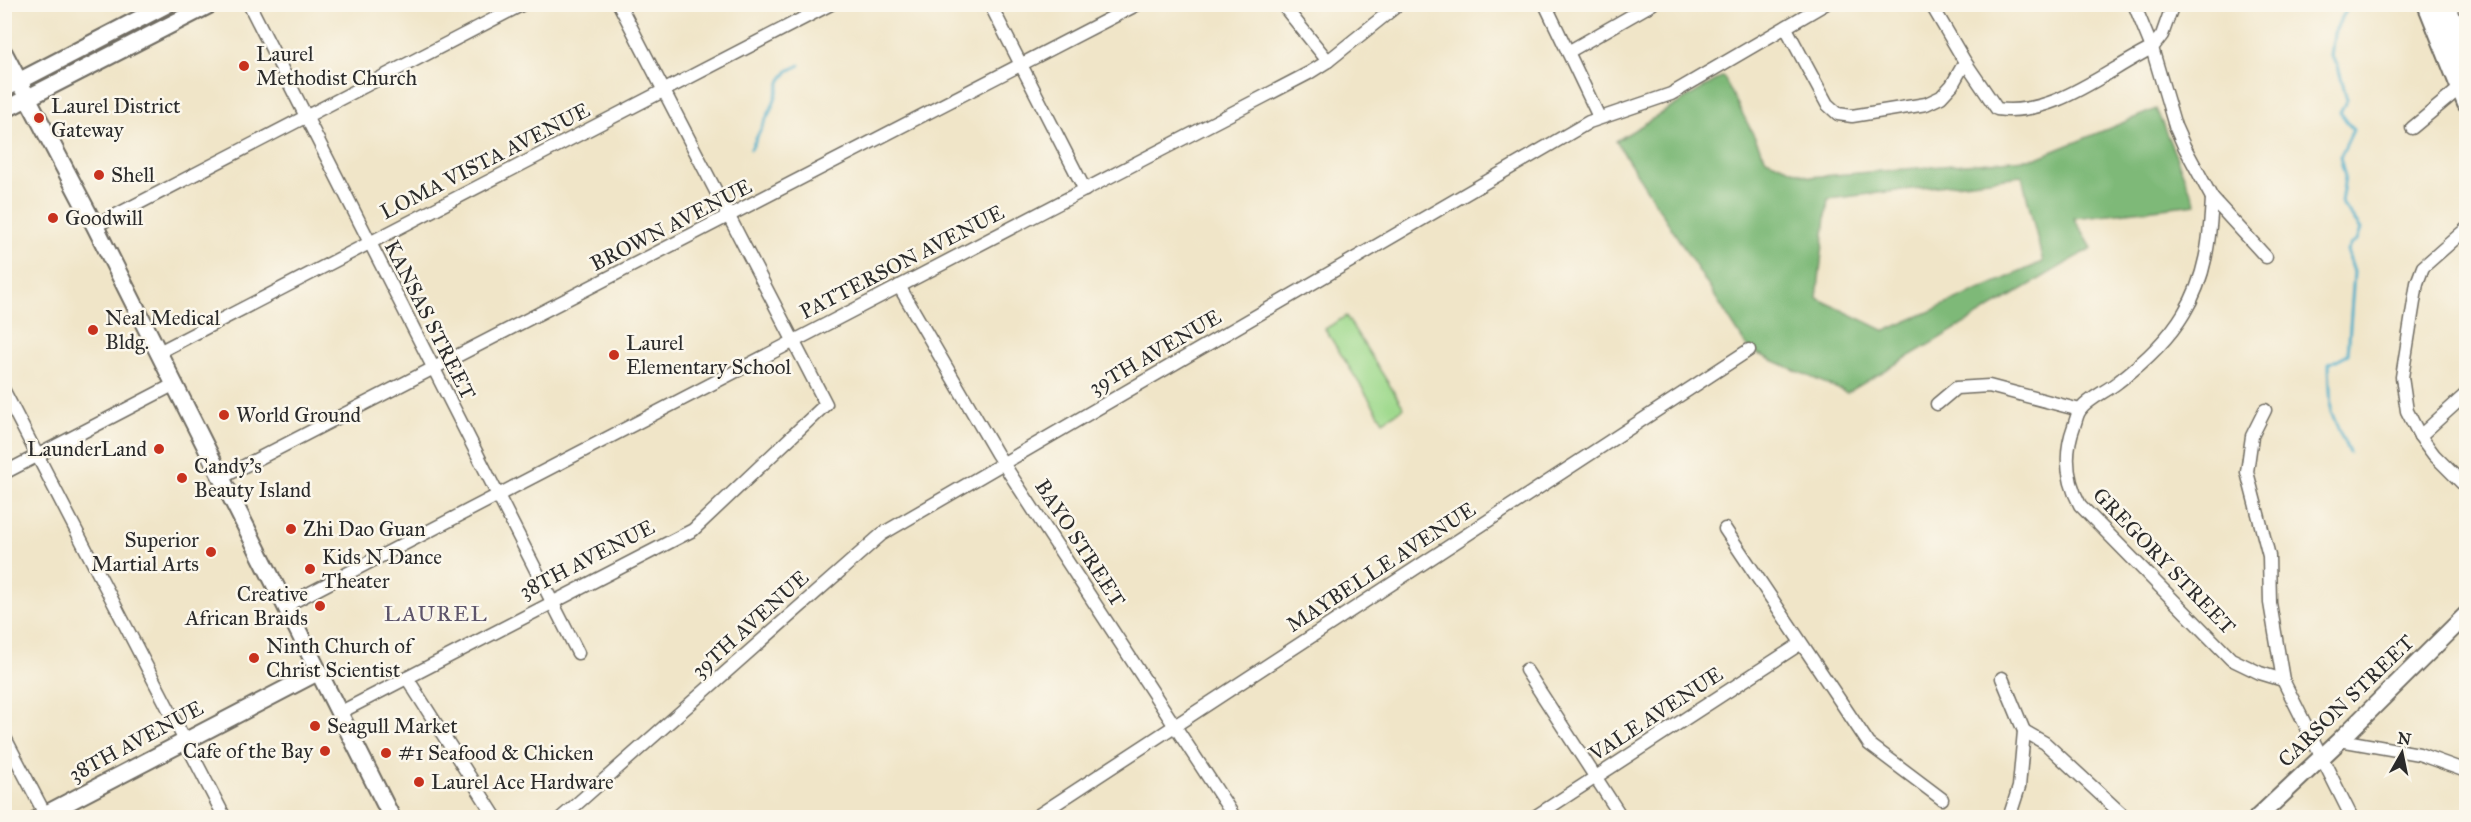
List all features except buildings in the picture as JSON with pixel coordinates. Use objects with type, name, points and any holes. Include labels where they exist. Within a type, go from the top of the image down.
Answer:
[{"type":"highway","points":[[2444,4],[2466,59]]},
{"type":"main road","points":[[4,89],[168,4]]},
{"type":"main road","points":[[4,110],[211,4]]},
{"type":"main road","points":[[2426,4],[2466,104]]},
{"type":"main road","points":[[4,53],[95,226],[392,818]]},
{"type":"main road","name":"CARSON STREET","points":[[2256,818],[2323,757],[2466,615]]},
{"type":"main road","name":"38TH AVENUE","points":[[44,816],[318,672]]},
{"type":"street","name":"KANSAS STREET","points":[[249,4],[578,653]]},
{"type":"street","points":[[95,226],[523,4]]},
{"type":"street","points":[[619,4],[794,340]]},
{"type":"street","name":"LOMA VISTA AVENUE","points":[[157,353],[831,4]]},
{"type":"street","points":[[990,4],[1085,190]]},
{"type":"street","name":"BROWN AVENUE","points":[[221,478],[1138,4]]},
{"type":"street","points":[[1282,4],[1328,61]]},
{"type":"street","name":"PATTERSON AVENUE","points":[[285,606],[1328,61],[1399,4]]},
{"type":"street","points":[[1545,4],[1599,117]]},
{"type":"street","points":[[1568,52],[1652,4]]},
{"type":"street","name":"39TH AVENUE","points":[[561,818],[882,534],[1599,117],[1671,94],[1825,4]]},
{"type":"street","points":[[1931,4],[1965,62],[1997,108],[2015,111],[2059,100],[2152,48],[2162,35],[2173,4]]},
{"type":"street","points":[[2134,4],[2152,48],[2175,126],[2212,198],[2266,257]]},
{"type":"street","points":[[1786,28],[1827,104],[1838,114],[1852,116],[1926,104],[1941,97],[1952,85],[1965,62]]},
{"type":"street","points":[[2412,128],[2460,88]]},
{"type":"street","points":[[1937,404],[1956,388],[1989,386],[2080,410],[2118,382],[2153,353],[2184,313],[2201,277],[2210,243],[2212,198]]},
{"type":"street","points":[[2466,229],[2423,267],[2417,283],[2402,377],[2407,411],[2420,436],[2434,455],[2466,487]]},
{"type":"street","name":"BAYO STREET","points":[[899,286],[1003,462],[1235,818]]},
{"type":"street","name":"38TH AVENUE","points":[[339,713],[693,530],[826,404],[794,340]]},
{"type":"street","name":"MAYBELLE AVENUE","points":[[1034,818],[1749,350]]},
{"type":"street","points":[[4,473],[173,384]]},
{"type":"street","points":[[4,390],[225,818]]},
{"type":"street","points":[[2420,436],[2466,394]]},
{"type":"street","name":"GREGORY STREET","points":[[2080,410],[2067,444],[2068,475],[2080,505],[2231,659],[2260,674],[2283,680]]},
{"type":"street","points":[[2265,410],[2252,436],[2247,472],[2269,556],[2270,603],[2283,680],[2352,818]]},
{"type":"street","points":[[1725,529],[1869,744],[1942,798]]},
{"type":"street","name":"VALE AVENUE","points":[[1533,818],[1800,644]]},
{"type":"street","points":[[1526,670],[1622,818]]},
{"type":"street","points":[[407,678],[496,818]]},
{"type":"street","points":[[2002,678],[2024,731],[2019,787],[2009,818]]},
{"type":"street","points":[[2024,731],[2045,743],[2126,818]]},
{"type":"street","points":[[4,736],[44,816]]},
{"type":"street","points":[[2340,740],[2418,754],[2466,771]]},
{"type":"green space","points":[[1723,76],[1766,159],[1810,177],[2037,158],[2156,109],[2196,204],[2074,218],[2092,248],[1847,393],[1749,350],[1616,141]],"holes":[[[2022,176],[2043,262],[1885,331],[1817,298],[1828,199]]]},
{"type":"green space","points":[[1346,316],[1404,408],[1383,421],[1325,329]]},
{"type":"waterway","points":[[2349,4],[2334,33],[2331,56],[2338,66],[2347,100],[2340,112],[2353,130],[2340,157],[2345,177],[2341,202],[2361,229],[2357,241],[2351,244],[2347,251],[2354,272],[2348,354],[2329,364],[2331,412],[2349,453]]},
{"type":"waterway","points":[[751,149],[773,105],[781,80],[788,71],[800,65]]},
{"type":"place","name":"Laurel Methodist Church","points":[[244,66]]},
{"type":"place","name":"Laurel District Gateway","points":[[39,118]]},
{"type":"place","name":"Shell","points":[[99,175]]},
{"type":"place","name":"Goodwill","points":[[53,218]]},
{"type":"place","name":"Neal Medical Bldg.","points":[[93,330]]},
{"type":"place","name":"Laurel Elementary School","points":[[614,355]]},
{"type":"place","name":"World Ground","points":[[224,415]]},
{"type":"place","name":"LaunderLand","points":[[159,449]]},
{"type":"place","name":"Candy's Beauty Island","points":[[182,478]]},
{"type":"place","name":"Zhi Dao Guan","points":[[291,529]]},
{"type":"place","name":"Superior Martial Arts","points":[[211,552]]},
{"type":"place","name":"Kids N Dance Theater","points":[[310,569]]},
{"type":"place","name":"Creative African Braids","points":[[320,606]]},
{"type":"place","name":"Ninth Church of Christ Scientist","points":[[254,658]]},
{"type":"place","name":"Seagull Market","points":[[315,726]]},
{"type":"place","name":"Cafe of the Bay","points":[[325,751]]},
{"type":"place","name":"#1 Seafood & Chicken","points":[[386,753]]},
{"type":"place","name":"Laurel Ace Hardware","points":[[419,782]]},
{"type":"district","name":"LAUREL","points":[[436,613]]}]
